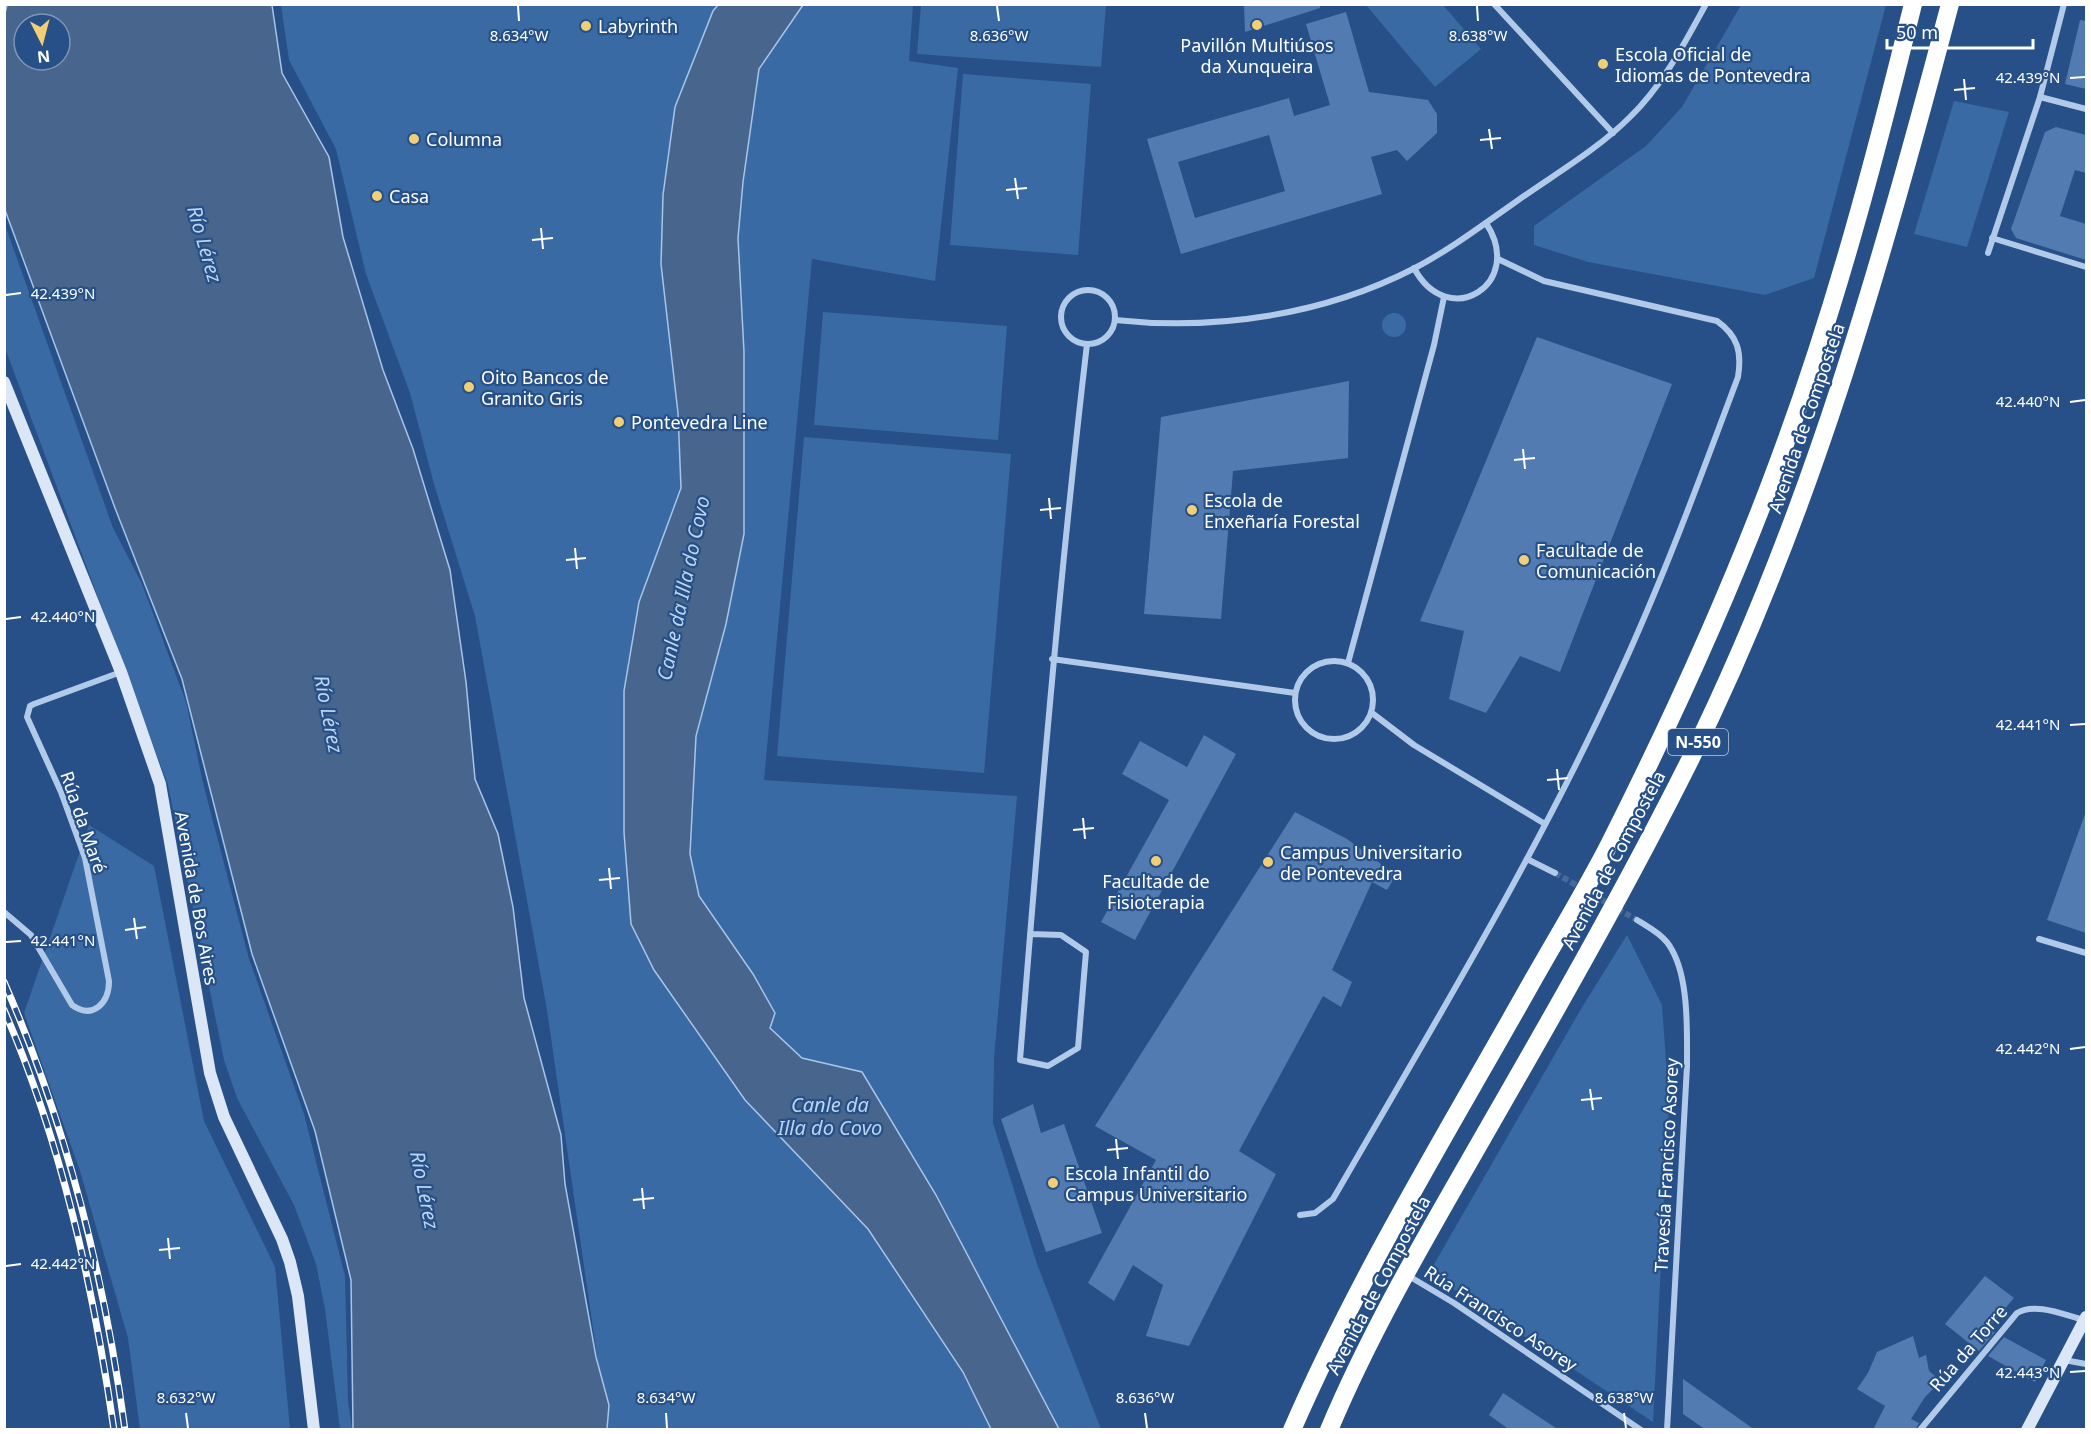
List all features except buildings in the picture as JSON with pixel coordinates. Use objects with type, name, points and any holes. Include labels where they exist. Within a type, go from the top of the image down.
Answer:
[{"type":"highway","name":"Avenida de Compostela","points":[[1292,1430],[1321,1363],[1379,1253],[1607,849],[1659,744],[1721,607],[1778,463],[1827,321],[1879,142],[1913,4]]},
{"type":"highway","name":"Avenida de Compostela","points":[[1329,1430],[1352,1374],[1404,1273],[1638,861],[1691,758],[1755,621],[1861,326],[1950,4]]},
{"type":"street","points":[[1494,4],[1613,133]]},
{"type":"street","points":[[1115,320],[1158,325],[1214,323],[1268,315],[1331,301],[1368,289],[1414,268],[1486,223],[1613,133],[1659,83],[1706,4]]},
{"type":"street","points":[[1988,253],[2040,98],[2064,4]]},
{"type":"street","points":[[2040,98],[2086,109]]},
{"type":"street","points":[[1414,268],[1423,284],[1444,297],[1466,297],[1482,289],[1491,280],[1498,259],[1497,243],[1486,223]]},
{"type":"street","points":[[1992,238],[2086,267]]},
{"type":"street","points":[[1300,1215],[1315,1213],[1333,1199],[1527,859],[1617,680],[1689,510],[1738,377],[1741,359],[1737,343],[1730,330],[1717,321],[1544,281],[1498,259]]},
{"type":"street","points":[[1080,291],[1098,291],[1112,303],[1115,320],[1109,335],[1095,343],[1087,344],[1072,339],[1062,327],[1061,311],[1071,295],[1080,291]]},
{"type":"street","points":[[1348,663],[1434,345],[1444,297]]},
{"type":"street","points":[[1030,934],[1061,935],[1086,952],[1078,1048],[1048,1066],[1020,1060],[1030,934],[1053,659],[1087,344]]},
{"type":"street","name":"Avenida de Bos Aires","points":[[4,382],[121,672],[160,784],[210,1073],[224,1117],[282,1239],[294,1278],[314,1430]]},
{"type":"street","points":[[1053,659],[1295,693]]},
{"type":"street","points":[[1334,660],[1348,663],[1359,669],[1370,683],[1374,701],[1372,713],[1366,724],[1356,734],[1344,739],[1324,738],[1307,729],[1299,719],[1295,706],[1295,693],[1300,680],[1309,670],[1321,663],[1334,660]]},
{"type":"street","name":"Rúa da Maré","points":[[4,912],[26,928],[72,1005],[80,1011],[90,1011],[102,1004],[107,997],[109,981],[84,858],[60,792],[27,717],[30,706],[33,704],[121,672]]},
{"type":"street","points":[[1372,713],[1414,745],[1545,824]]},
{"type":"street","points":[[1527,859],[1555,873]]},
{"type":"street","name":"Travesía Francisco Asorey","points":[[1637,920],[1662,937],[1673,951],[1684,1000],[1687,1032],[1688,1066],[1667,1430]]},
{"type":"street","points":[[2039,939],[2086,953]]},
{"type":"street","name":"Rúa Francisco Asorey","points":[[1404,1273],[1454,1303],[1641,1430]]},
{"type":"street","name":"Rúa da Torre","points":[[1920,1430],[2017,1313],[2026,1308],[2035,1308],[2086,1318]]},
{"type":"street","points":[[2027,1430],[2086,1318]]},
{"type":"street","points":[[2064,1360],[2086,1364]]},
{"type":"shaded area","points":[[281,5],[913,5],[909,61],[958,68],[935,281],[812,259],[764,780],[1017,796],[994,1059],[993,1123],[1037,1264],[1101,1429],[607,1429],[609,1405],[598,1363],[547,1010],[475,616],[434,484],[410,393],[366,274],[336,149],[289,60]]},
{"type":"shaded area","points":[[921,5],[1106,5],[1101,67],[917,54]]},
{"type":"shaded area","points":[[1366,5],[1443,5],[1481,49],[1435,87]]},
{"type":"shaded area","points":[[1741,5],[1886,5],[1814,278],[1765,295],[1588,262],[1534,245],[1534,226],[1646,146],[1682,107]]},
{"type":"shaded area","points":[[963,74],[1091,84],[1078,255],[950,245]]},
{"type":"shaded area","points":[[1954,101],[2009,112],[1967,247],[1914,234]]},
{"type":"shaded area","points":[[4,222],[113,528],[142,584],[186,702],[203,783],[249,959],[304,1114],[345,1276],[348,1401],[352,1429],[340,1429],[325,1309],[316,1264],[294,1205],[237,1098],[224,1060],[168,785],[5,348]]},
{"type":"shaded area","points":[[823,312],[1007,326],[998,440],[814,425]]},
{"type":"shaded area","points":[[1394,313],[1402,317],[1406,325],[1402,333],[1394,337],[1386,333],[1382,325],[1386,317]]},
{"type":"shaded area","points":[[804,437],[1011,454],[984,773],[777,756]]},
{"type":"shaded area","points":[[89,825],[154,866],[204,1121],[275,1267],[290,1429],[140,1429],[128,1338],[80,1171],[24,1013]]},
{"type":"shaded area","points":[[1627,935],[1662,1005],[1669,1103],[1653,1422],[1429,1273],[1581,1009]]},
{"type":"water","name":"Río Lérez","points":[[7,5],[272,5],[282,73],[329,157],[343,237],[383,370],[413,449],[450,570],[466,682],[475,779],[498,834],[513,907],[524,998],[561,1135],[565,1184],[596,1357],[609,1405],[607,1429],[353,1429],[351,1280],[315,1131],[252,954],[182,679],[115,508],[5,210],[4,17]]},
{"type":"water","name":"Canle da Illa do Covo","points":[[718,5],[803,5],[759,69],[743,182],[738,238],[744,352],[744,534],[726,624],[696,736],[690,854],[699,896],[753,974],[775,1013],[770,1028],[802,1058],[862,1072],[936,1195],[1059,1429],[991,1429],[963,1372],[868,1229],[745,1100],[654,970],[631,924],[624,832],[624,691],[639,602],[681,488],[678,413],[661,264],[663,195],[675,107],[713,11]]},
{"type":"tunnel","points":[[1555,873],[1637,920]]},
{"type":"railway","points":[[4,982],[47,1091],[80,1201],[106,1314],[125,1430]]},
{"type":"railway","points":[[4,1010],[43,1111],[73,1216],[96,1322],[114,1430]]},
{"type":"place","name":"Pavillón Multiúsos da Xunqueira","points":[[1257,25]]},
{"type":"place","name":"Labyrinth","points":[[586,26]]},
{"type":"place","name":"Escola Oficial de Idiomas de Pontevedra","points":[[1603,64]]},
{"type":"place","name":"Columna","points":[[414,139]]},
{"type":"place","name":"Casa","points":[[377,196]]},
{"type":"place","name":"Oito Bancos de Granito Gris","points":[[469,387]]},
{"type":"place","name":"Pontevedra Line","points":[[619,422]]},
{"type":"place","name":"Escola de Enxeñaría Forestal","points":[[1192,510]]},
{"type":"place","name":"Facultade de Comunicación","points":[[1524,560]]},
{"type":"place","name":"Facultade de Fisioterapia","points":[[1156,861]]},
{"type":"place","name":"Campus Universitario de Pontevedra","points":[[1268,862]]},
{"type":"place","name":"Escola Infantil do Campus Universitario","points":[[1053,1183]]}]
